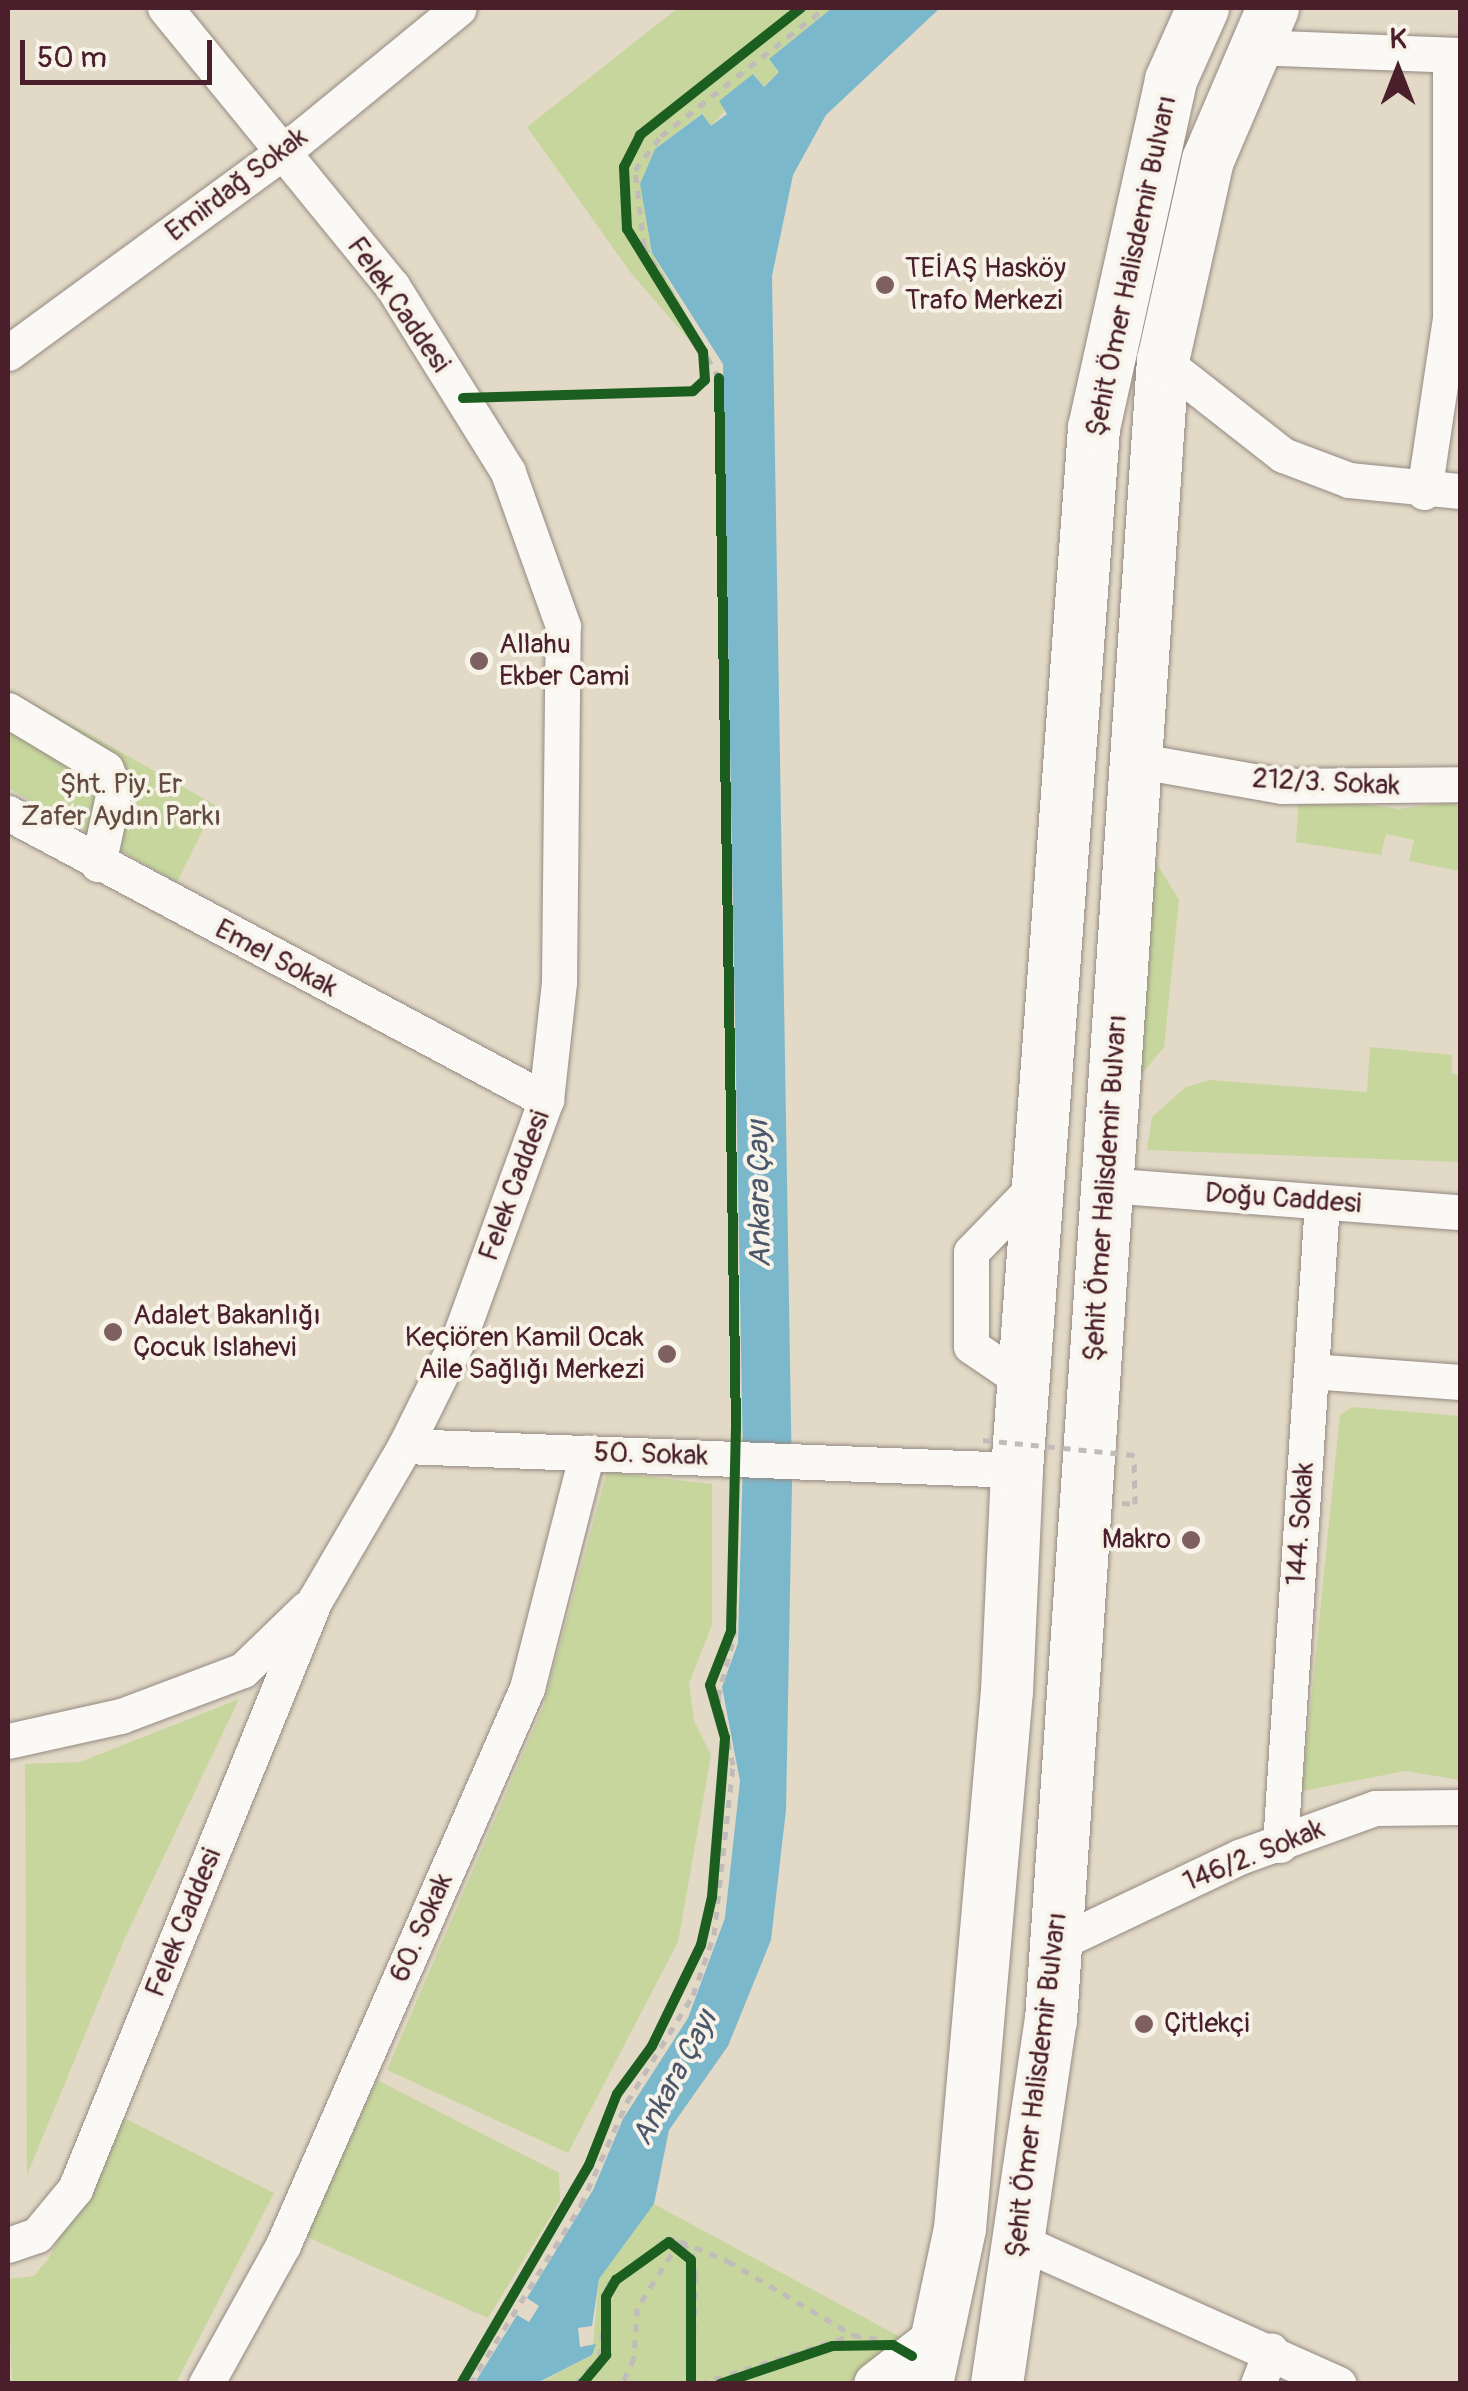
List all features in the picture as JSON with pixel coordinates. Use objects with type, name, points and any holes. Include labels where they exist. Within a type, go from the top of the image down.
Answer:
[{"type":"highway","name":"Şehit Ömer Halisdemir Bulvarı","points":[[922,2358],[960,2229],[1007,1691],[1000,1455],[1024,1382],[1042,1180],[1094,428],[1171,80],[1203,8]]},
{"type":"highway","name":"Şehit Ömer Halisdemir Bulvarı","points":[[997,2384],[1021,2242],[1056,1944],[1164,361],[1208,160],[1263,27]]},
{"type":"main road","points":[[876,2384],[922,2358]]},
{"type":"street","name":"Felek Caddesi","points":[[8,2245],[37,2235],[76,2189],[315,1600],[406,1446],[461,1333],[546,1100],[560,963],[563,626],[508,472],[392,286],[165,8]]},
{"type":"street","name":"Emirdağ Sokak","points":[[8,354],[284,152],[459,8]]},
{"type":"street","points":[[1263,27],[1455,55],[1450,319],[1424,492]]},
{"type":"street","points":[[1164,361],[1283,455],[1349,480],[1424,492],[1460,491]]},
{"type":"street","points":[[8,710],[106,769],[114,791],[98,864]]},
{"type":"street","name":"212/3. Sokak","points":[[1134,760],[1282,786],[1460,784]]},
{"type":"street","name":"Emel Sokak","points":[[8,813],[546,1100]]},
{"type":"street","name":"Doğu Caddesi","points":[[1106,1186],[1460,1212]]},
{"type":"street","name":"144. Sokak","points":[[1280,1844],[1322,1202]]},
{"type":"street","points":[[1312,1371],[1460,1382]]},
{"type":"street","name":"50. Sokak","points":[[406,1446],[734,1455],[806,1462],[1000,1455]]},
{"type":"street","name":"60. Sokak","points":[[206,2384],[283,2246],[528,1688],[587,1453]]},
{"type":"street","points":[[8,1741],[122,1716],[243,1670],[315,1600]]},
{"type":"street","name":"146/2. Sokak","points":[[1056,1944],[1238,1856],[1375,1808],[1460,1806]]},
{"type":"street","points":[[1021,2242],[1272,2350],[1339,2384]]},
{"type":"street","points":[[1258,2384],[1272,2350]]},
{"type":"path","points":[[640,135],[801,8]]},
{"type":"path","points":[[470,2384],[580,2205],[627,2102],[693,1995],[714,1935],[733,1765],[718,1697],[734,1636],[719,378],[644,246],[636,170],[661,136],[826,8]]},
{"type":"path","points":[[622,186],[629,151]]},
{"type":"path","points":[[626,229],[703,352],[704,380]]},
{"type":"path","points":[[460,2384],[589,2165],[617,2094],[652,2046],[701,1945],[724,1775],[725,1738],[710,1685],[730,1631],[734,1455]]},
{"type":"path","points":[[1000,1455],[1134,1455],[1134,1504]]},
{"type":"path","points":[[679,2244],[691,2260],[694,2384],[853,2335]]},
{"type":"path","points":[[578,2384],[606,2354],[606,2298],[616,2280],[660,2247],[679,2244],[728,2261],[853,2335],[922,2358]]},
{"type":"path","points":[[622,2384],[634,2358],[644,2289],[679,2244]]},
{"type":"path","points":[[720,2384],[832,2346],[892,2345],[922,2358]]},
{"type":"green space","points":[[678,8],[832,8],[769,59],[779,72],[763,87],[754,74],[711,127],[701,114],[655,149],[640,184],[652,253],[706,349],[701,354],[631,273],[527,127]]},
{"type":"green space","name":"Şht. Piy. Er Zafer Aydın Parkı","points":[[8,689],[215,805],[177,882],[8,788]]},
{"type":"green space","points":[[1299,795],[1399,809],[1453,802],[1460,809],[1460,871],[1409,861],[1414,840],[1386,834],[1381,855],[1296,842]]},
{"type":"green space","points":[[1146,846],[1179,900],[1164,1047],[1130,1088]]},
{"type":"green space","points":[[1370,1047],[1452,1055],[1452,1073],[1460,1076],[1460,1162],[1147,1150],[1152,1117],[1186,1087],[1209,1080],[1367,1092]]},
{"type":"green space","points":[[1352,1407],[1460,1416],[1460,1780],[1405,1771],[1302,1791],[1340,1415]]},
{"type":"green space","points":[[607,1472],[712,1484],[712,1625],[689,1683],[694,1721],[711,1755],[678,1942],[568,2153],[387,2070],[543,1707]]},
{"type":"green space","points":[[239,1699],[124,1940],[27,2175],[25,1764],[80,1762]]},
{"type":"green space","points":[[377,2080],[559,2173],[560,2201],[488,2318],[305,2236]]},
{"type":"green space","points":[[124,2118],[274,2193],[176,2383],[12,2383],[8,2279],[34,2276],[48,2259]]},
{"type":"green space","points":[[654,2204],[904,2339],[858,2383],[537,2384],[592,2355],[599,2279]]},
{"type":"water","name":"Ankara Çayı","points":[[832,8],[940,8],[826,115],[793,175],[772,276],[792,1483],[786,1810],[771,1940],[728,2046],[669,2130],[654,2204],[599,2279],[592,2326],[578,2328],[580,2347],[596,2344],[592,2355],[537,2383],[474,2384],[517,2315],[529,2322],[539,2306],[527,2298],[593,2190],[623,2119],[688,2018],[725,1918],[740,1781],[722,1687],[738,1643],[743,1459],[723,364],[652,253],[640,184],[655,149],[702,114],[711,126],[727,114],[719,101],[753,74],[764,87],[779,72],[769,59]]},
{"type":"cycle path","points":[[463,398],[693,391],[705,380],[703,352],[627,229],[624,167],[640,135],[801,8]]},
{"type":"cycle path","points":[[461,2384],[589,2165],[617,2094],[652,2046],[701,1945],[712,1897],[725,1738],[710,1685],[731,1631],[736,1428],[719,378]]},
{"type":"cycle path","points":[[582,2384],[606,2355],[606,2297],[616,2280],[669,2242],[691,2260],[691,2384]]},
{"type":"cycle path","points":[[720,2384],[832,2346],[893,2345],[912,2356]]},
{"type":"place","name":"TEİAŞ Hasköy Trafo Merkezi","points":[[885,285]]},
{"type":"place","name":"Allahu Ekber Cami","points":[[479,661]]},
{"type":"place","name":"Adalet Bakanlığı Çocuk Islahevi","points":[[113,1332]]},
{"type":"place","name":"Keçiören Kamil Ocak Aile Sağlığı Merkezi","points":[[667,1354]]},
{"type":"place","name":"Makro","points":[[1191,1540]]},
{"type":"place","name":"Çitlekçi","points":[[1144,2024]]}]
